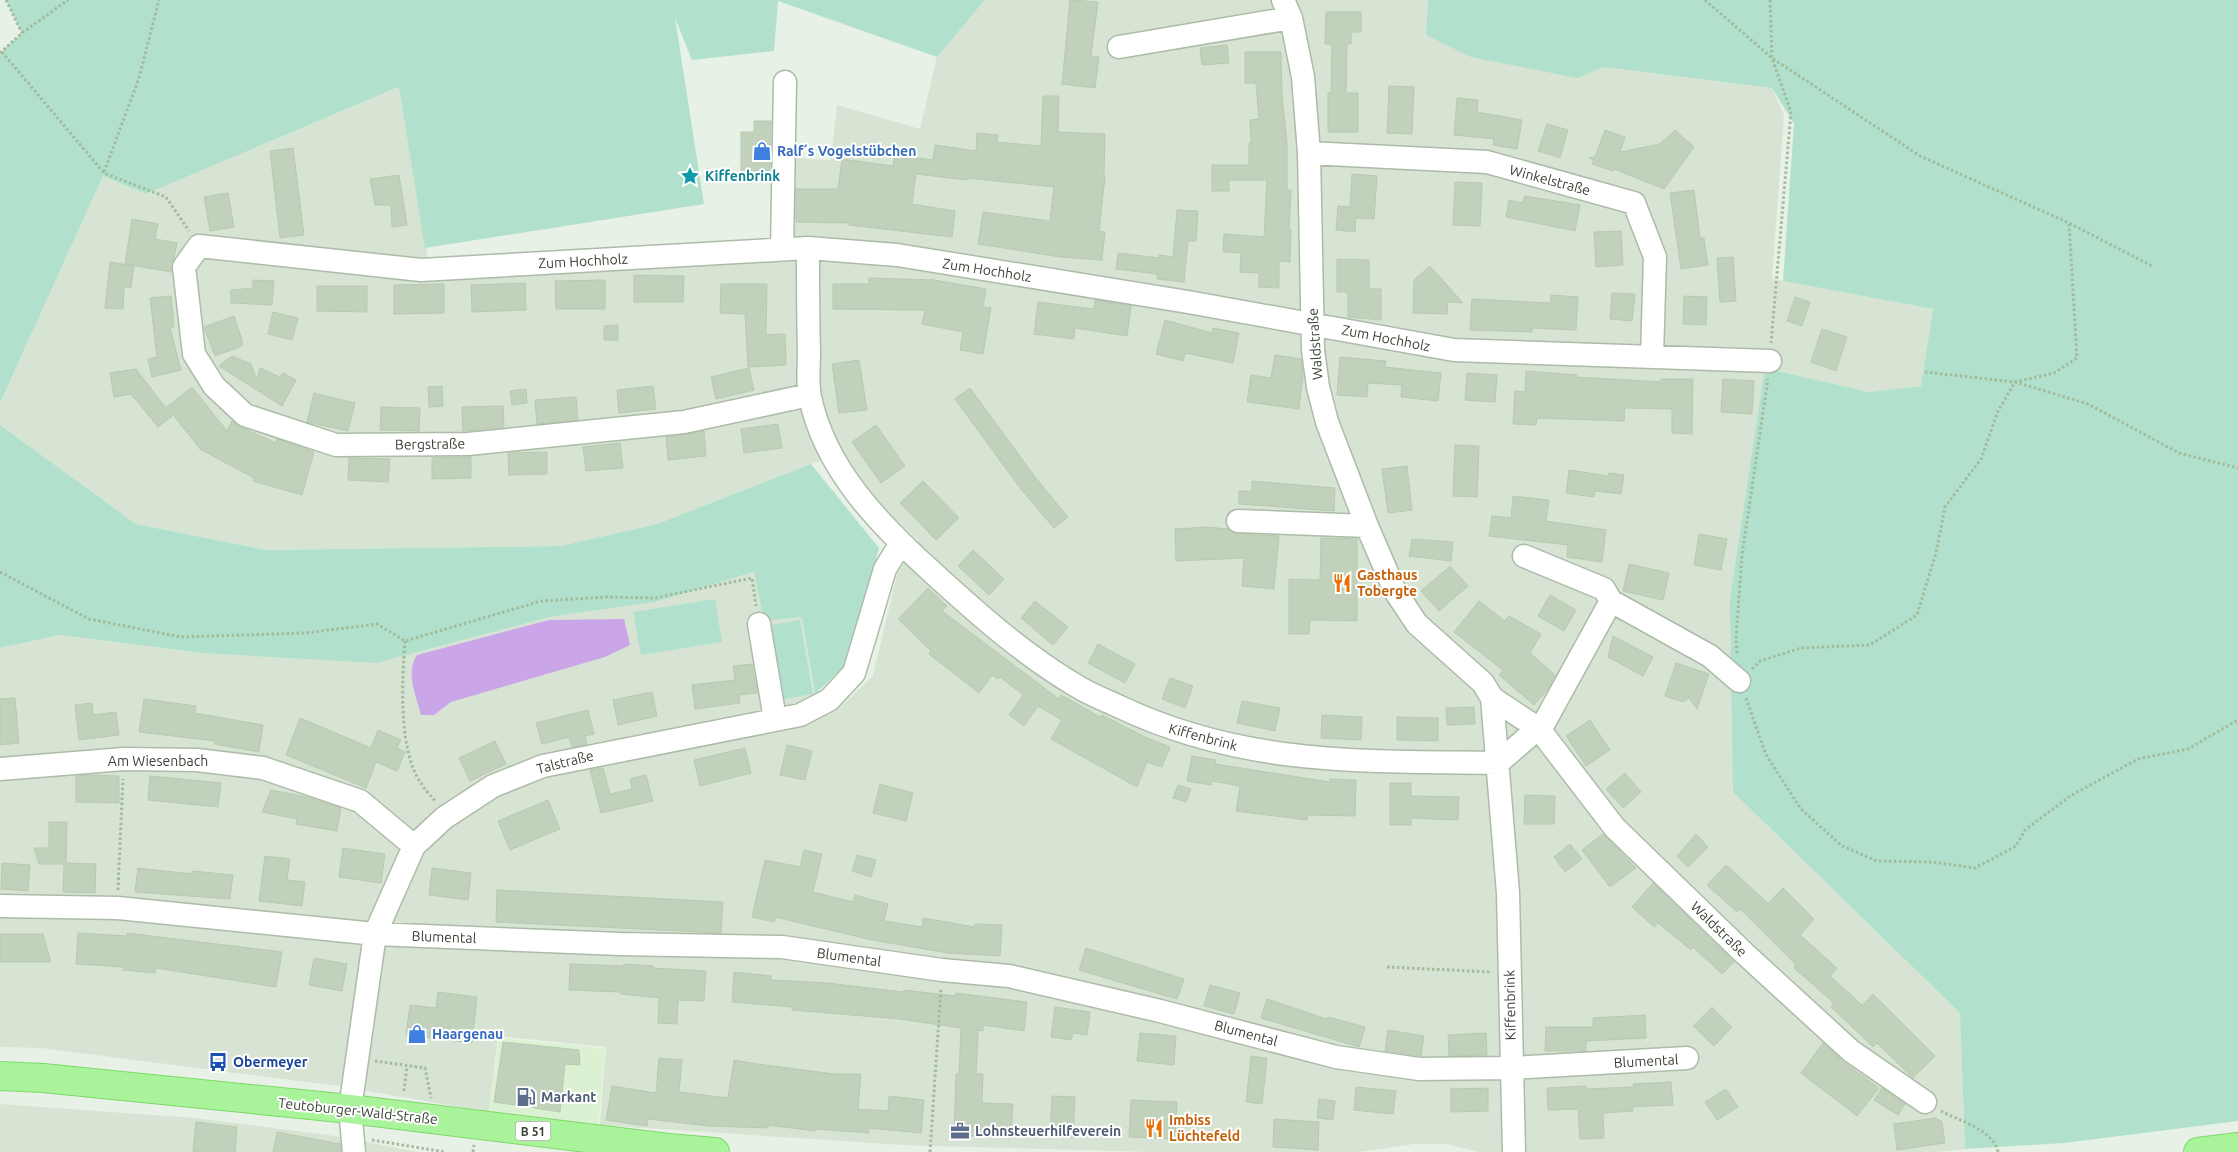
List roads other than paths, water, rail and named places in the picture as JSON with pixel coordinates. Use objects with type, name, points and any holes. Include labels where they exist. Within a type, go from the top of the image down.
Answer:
[{"type":"main road","name":"Teutoburger-Wald-Straße","points":[[0,1076],[52,1079],[350,1109],[658,1147],[715,1152]]},
{"type":"main road","points":[[2198,1152],[2238,1147]]},
{"type":"street","points":[[1120,47],[1287,9]]},
{"type":"street","name":"Waldstraße","points":[[1287,9],[1303,76],[1309,153],[1313,350],[1318,387],[1327,422],[1395,591],[1417,624],[1483,684],[1492,698],[1539,729],[1616,828],[1711,921],[1851,1051],[1925,1102]]},
{"type":"street","points":[[782,249],[785,82]]},
{"type":"street","name":"Winkelstraße","points":[[1309,153],[1487,162],[1634,203],[1655,257],[1652,356]]},
{"type":"street","name":"Zum Hochholz","points":[[199,246],[421,270],[808,248],[897,255],[1313,324],[1454,350],[1770,361]]},
{"type":"street","name":"Bergstraße","points":[[199,246],[184,267],[194,354],[214,386],[245,415],[336,445],[468,444],[684,422],[809,395]]},
{"type":"street","name":"Kiffenbrink","points":[[808,248],[809,395],[826,446],[858,494],[901,543],[986,621],[1030,656],[1081,689],[1157,724],[1205,740],[1297,756],[1347,761],[1498,763],[1508,893],[1514,1152]]},
{"type":"street","points":[[1238,522],[1368,526]]},
{"type":"street","name":"Talstraße","points":[[361,1146],[350,1109],[375,934],[414,846],[447,816],[493,786],[543,766],[800,715],[829,700],[854,673],[885,569],[901,543]]},
{"type":"street","points":[[1524,556],[1604,588],[1611,601],[1710,656],[1739,682]]},
{"type":"street","points":[[1498,763],[1544,723],[1611,601]]},
{"type":"street","points":[[759,624],[775,719]]},
{"type":"street","points":[[1492,698],[1498,763]]},
{"type":"street","name":"Am Wiesenbach","points":[[0,769],[124,759],[197,760],[263,768],[360,801],[414,846]]},
{"type":"street","name":"Blumental","points":[[0,906],[118,908],[375,934],[620,944],[782,947],[942,970],[1009,976],[1160,1011],[1336,1057],[1419,1069],[1512,1068],[1687,1058]]},
{"type":"place","name":"Ralf´s Vogelstübchen","points":[[762,151]]},
{"type":"place","name":"Kiffenbrink","points":[[690,176]]},
{"type":"place","name":"Gasthaus Tobergte","points":[[1342,583]]},
{"type":"place","name":"Haargenau","points":[[417,1034]]},
{"type":"place","name":"Obermeyer","points":[[218,1062]]},
{"type":"place","name":"Markant","points":[[526,1097]]},
{"type":"place","name":"Imbiss Lüchtefeld","points":[[1154,1128]]},
{"type":"place","name":"Lohnsteuerhilfeverein","points":[[960,1131]]}]
